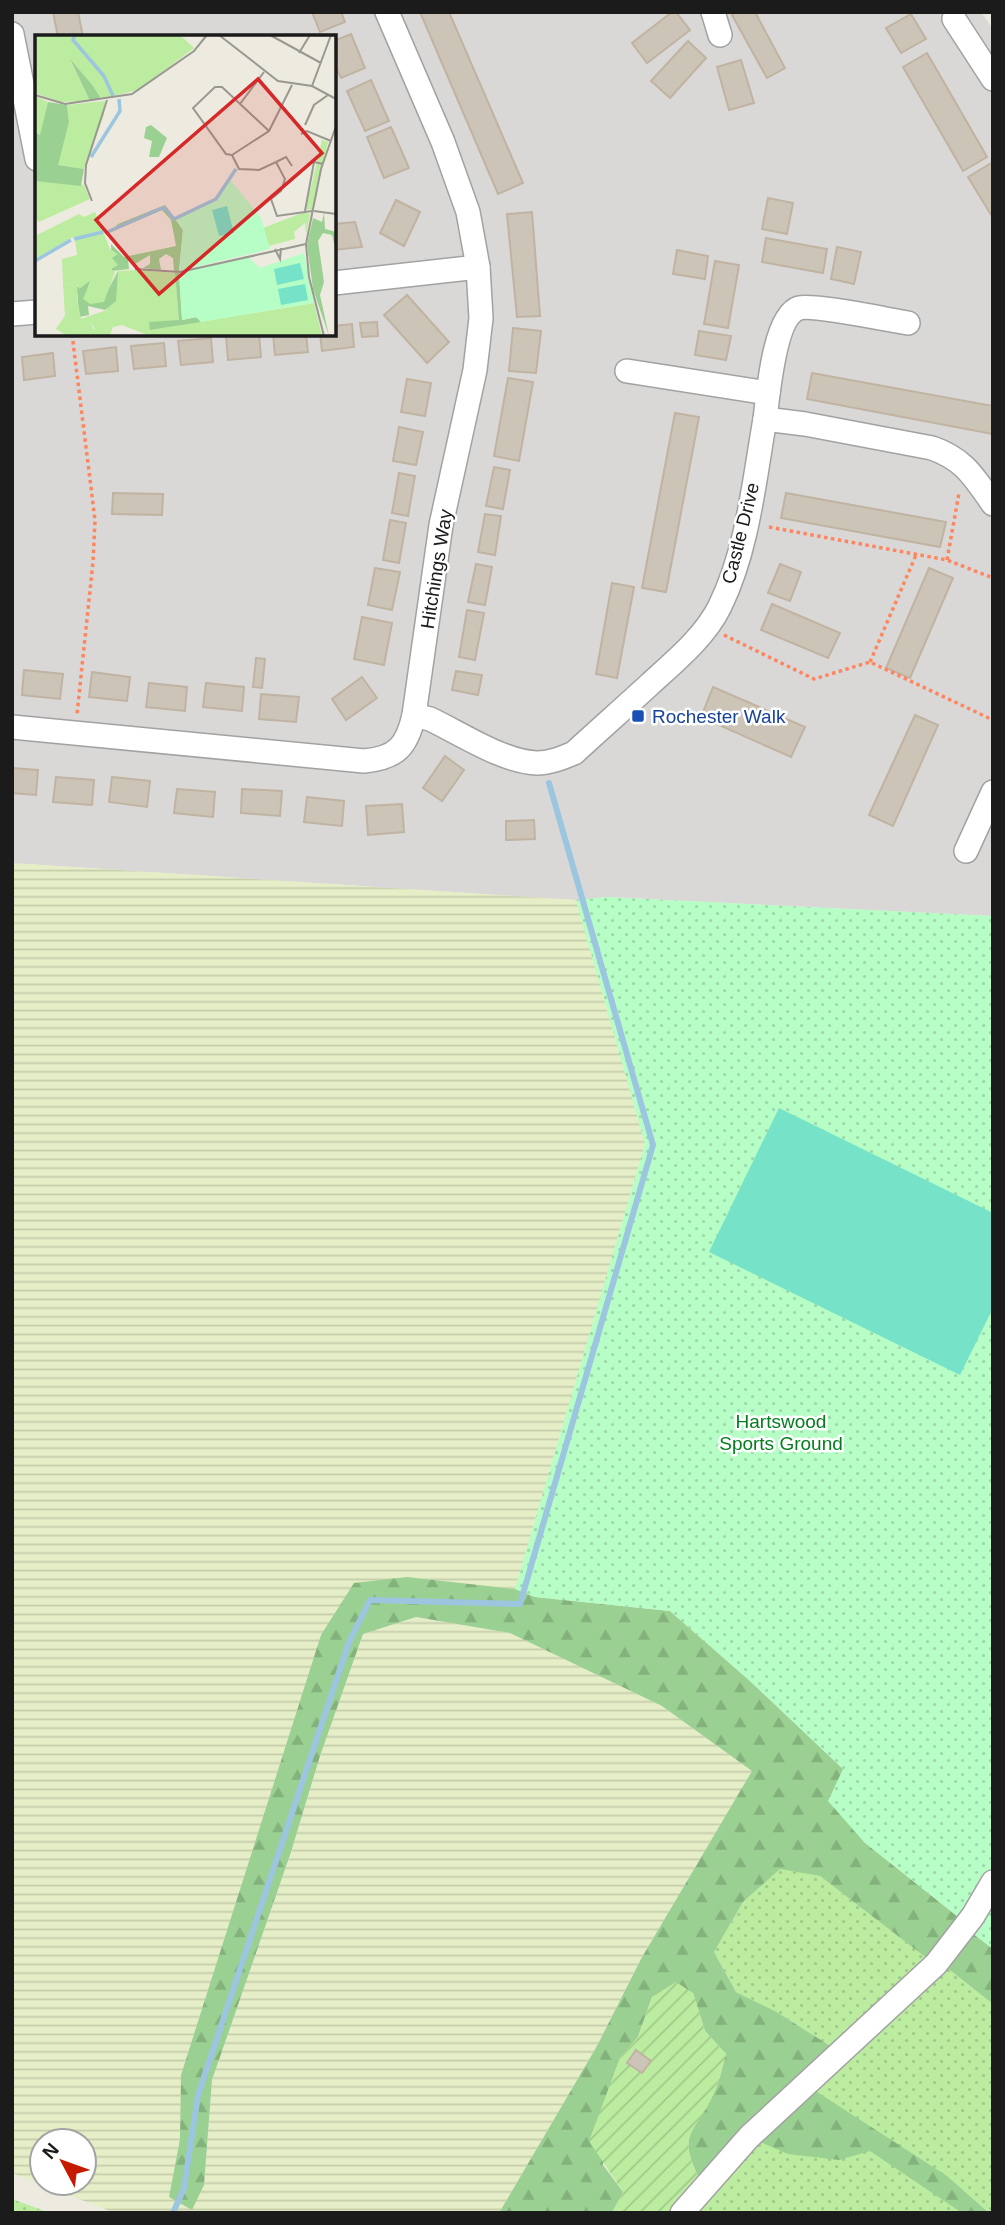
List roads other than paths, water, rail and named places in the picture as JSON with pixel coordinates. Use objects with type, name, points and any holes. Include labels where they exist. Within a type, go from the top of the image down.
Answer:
[{"type":"street","name":"Hitchings Way","points":[[12,727],[364,761],[382,760],[400,749],[410,734],[441,525],[475,370],[481,318],[478,267],[468,212],[443,142],[387,12]]},
{"type":"street","points":[[713,12],[720,35]]},
{"type":"street","points":[[954,19],[993,79]]},
{"type":"street","points":[[12,34],[35,149]]},
{"type":"street","points":[[336,283],[478,267]]},
{"type":"street","name":"Castle Drive","points":[[414,716],[430,719],[518,760],[537,763],[555,761],[574,753],[677,660],[707,627],[719,608],[731,581],[746,523],[780,331],[787,317],[799,308],[817,308],[908,323]]},
{"type":"street","points":[[12,314],[35,312]]},
{"type":"street","points":[[627,371],[768,393]]},
{"type":"street","points":[[765,419],[805,424],[947,453],[970,471],[993,504]]},
{"type":"street","points":[[966,851],[993,792]]},
{"type":"street","points":[[682,2213],[749,2137],[936,1964],[973,1916],[993,1882]]},
{"type":"waterway","points":[[173,2213],[184,2188],[198,2095],[349,1642],[370,1600],[520,1604],[653,1145],[549,783]]},
{"type":"place","name":"Rochester Walk","points":[[638,716]]},
{"type":"park label","name":"Hartswood Sports Ground","points":[[781,1432]]}]
